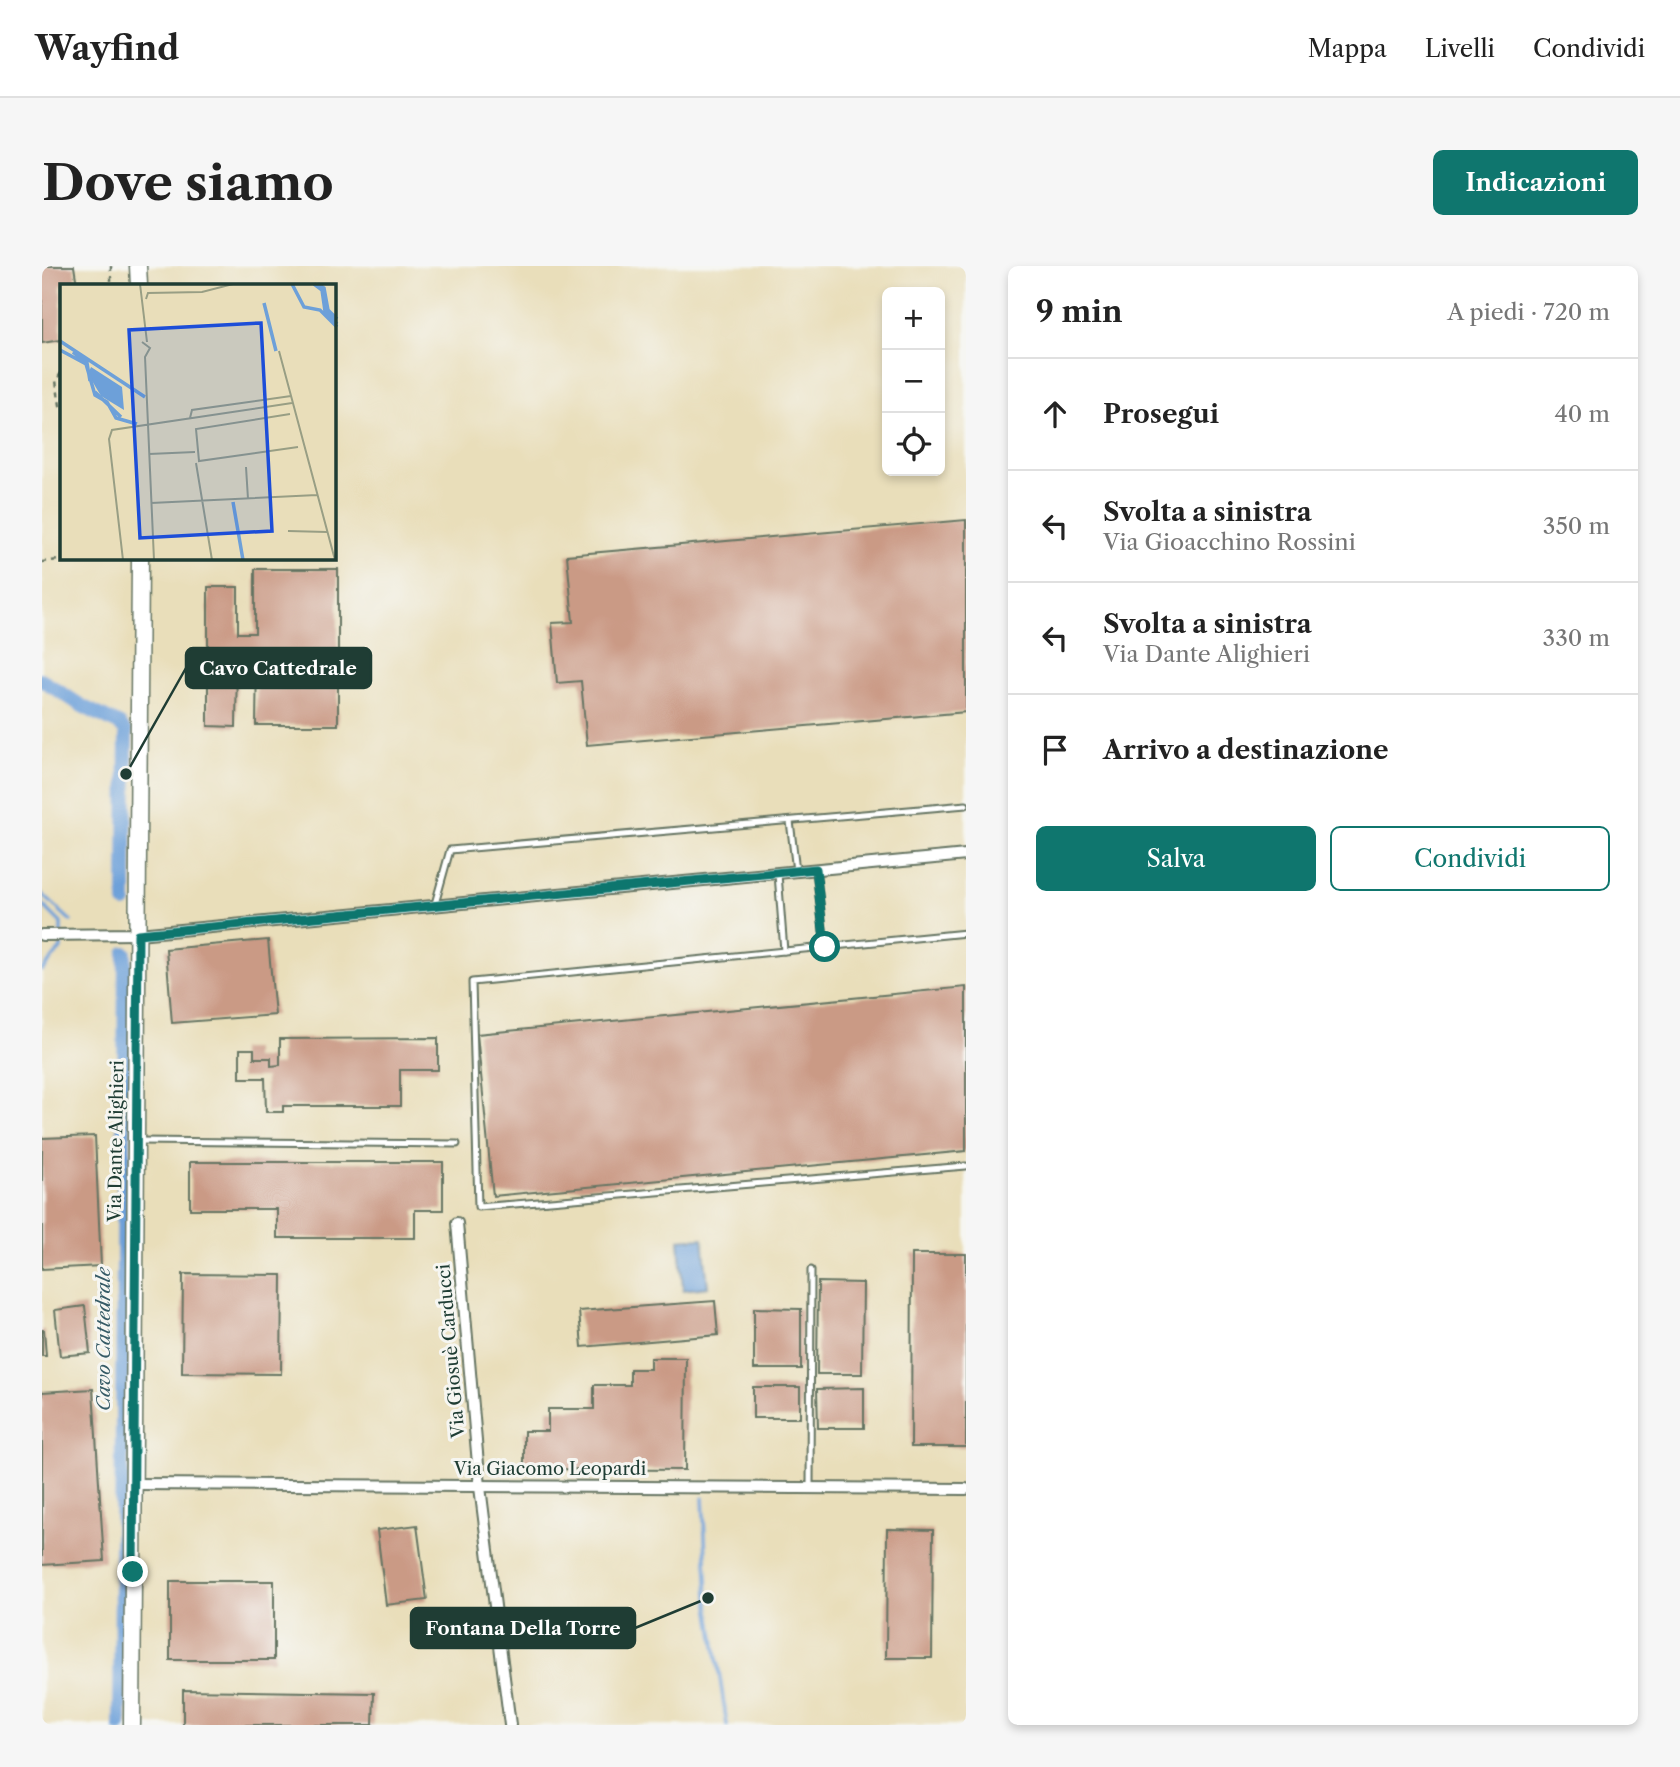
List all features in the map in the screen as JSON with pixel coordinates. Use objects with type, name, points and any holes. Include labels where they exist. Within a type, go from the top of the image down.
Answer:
[{"type":"main road","points":[[138,266],[139,284]]},
{"type":"main road","name":"Via Dante Alighieri","points":[[132,1725],[140,560]]},
{"type":"street","points":[[42,934],[138,934],[966,855]]},
{"type":"street","name":"Via Giosuè Carducci","points":[[457,1223],[480,1487],[510,1725]]},
{"type":"street","name":"Via Giacomo Leopardi","points":[[133,1484],[966,1489]]},
{"type":"lane","points":[[435,906],[450,850],[966,805]]},
{"type":"lane","points":[[790,821],[796,872]]},
{"type":"lane","points":[[816,869],[825,947]]},
{"type":"lane","points":[[778,873],[784,951]]},
{"type":"lane","points":[[966,933],[472,982],[478,1206],[966,1166]]},
{"type":"lane","points":[[135,1141],[457,1144]]},
{"type":"lane","points":[[810,1488],[811,1270]]},
{"type":"path","points":[[111,266],[111,284]]},
{"type":"path","points":[[60,375],[56,381],[60,405]]},
{"type":"path","points":[[42,562],[60,560]]},
{"type":"water","points":[[703,1238],[708,1287],[683,1290],[679,1240]]},
{"type":"building","points":[[42,266],[74,266],[77,284],[60,284],[60,340],[42,343]]},
{"type":"building","points":[[966,520],[966,712],[587,745],[581,681],[557,683],[552,623],[573,622],[567,555]]},
{"type":"building","points":[[255,569],[338,569],[338,725],[256,725],[257,656],[237,656],[236,727],[208,726],[208,587],[238,587],[238,633],[255,633]]},
{"type":"building","points":[[268,940],[275,1015],[172,1023],[166,949]]},
{"type":"building","points":[[966,987],[966,1151],[493,1196],[477,1034]]},
{"type":"building","points":[[438,1038],[438,1070],[400,1070],[400,1106],[283,1106],[283,1112],[266,1112],[265,1078],[240,1078],[240,1049],[254,1049],[254,1058],[271,1058],[271,1066],[280,1065],[280,1039]]},
{"type":"building","points":[[95,1136],[101,1266],[42,1269],[42,1138]]},
{"type":"building","points":[[190,1162],[443,1162],[443,1210],[415,1210],[415,1238],[277,1238],[277,1209],[190,1209]]},
{"type":"building","points":[[912,1254],[966,1254],[966,1447],[911,1447]]},
{"type":"building","points":[[183,1274],[282,1275],[281,1374],[182,1373]]},
{"type":"building","points":[[818,1282],[863,1283],[862,1374],[817,1374]]},
{"type":"building","points":[[715,1301],[718,1335],[582,1347],[579,1311]]},
{"type":"building","points":[[85,1306],[90,1353],[60,1356],[55,1310]]},
{"type":"building","points":[[754,1308],[801,1309],[801,1369],[754,1369]]},
{"type":"building","points":[[44,1330],[46,1356],[42,1356]]},
{"type":"building","points":[[650,1358],[686,1358],[685,1470],[524,1469],[524,1431],[548,1431],[548,1409],[594,1409],[594,1385],[630,1385],[630,1369],[650,1369]]},
{"type":"building","points":[[753,1387],[800,1387],[800,1418],[753,1418]]},
{"type":"building","points":[[864,1388],[864,1428],[818,1428],[817,1389]]},
{"type":"building","points":[[93,1389],[104,1561],[42,1565],[42,1392]]},
{"type":"building","points":[[417,1525],[427,1600],[386,1605],[377,1530]]},
{"type":"building","points":[[887,1529],[933,1530],[932,1658],[886,1658]]},
{"type":"building","points":[[170,1581],[274,1581],[274,1660],[170,1660]]},
{"type":"building","points":[[183,1690],[374,1693],[373,1725],[183,1725]]},
{"type":"waterway","name":"Cavo Cattedrale","points":[[42,680],[82,706],[120,725],[126,732],[125,902]]},
{"type":"waterway","points":[[42,894],[71,921]]},
{"type":"waterway","points":[[42,904],[61,923],[61,949],[42,970]]},
{"type":"waterway","name":"Cavo Cattedrale","points":[[120,1725],[125,953]]},
{"type":"waterway","points":[[703,1498],[708,1598],[727,1725]]},
{"type":"place","name":"Cavo Cattedrale","points":[[126,774]]},
{"type":"place","name":"Fontana Della Torre","points":[[708,1598]]},
{"type":"route","points":[[133,1572],[138,934],[816,869],[825,947]]}]
